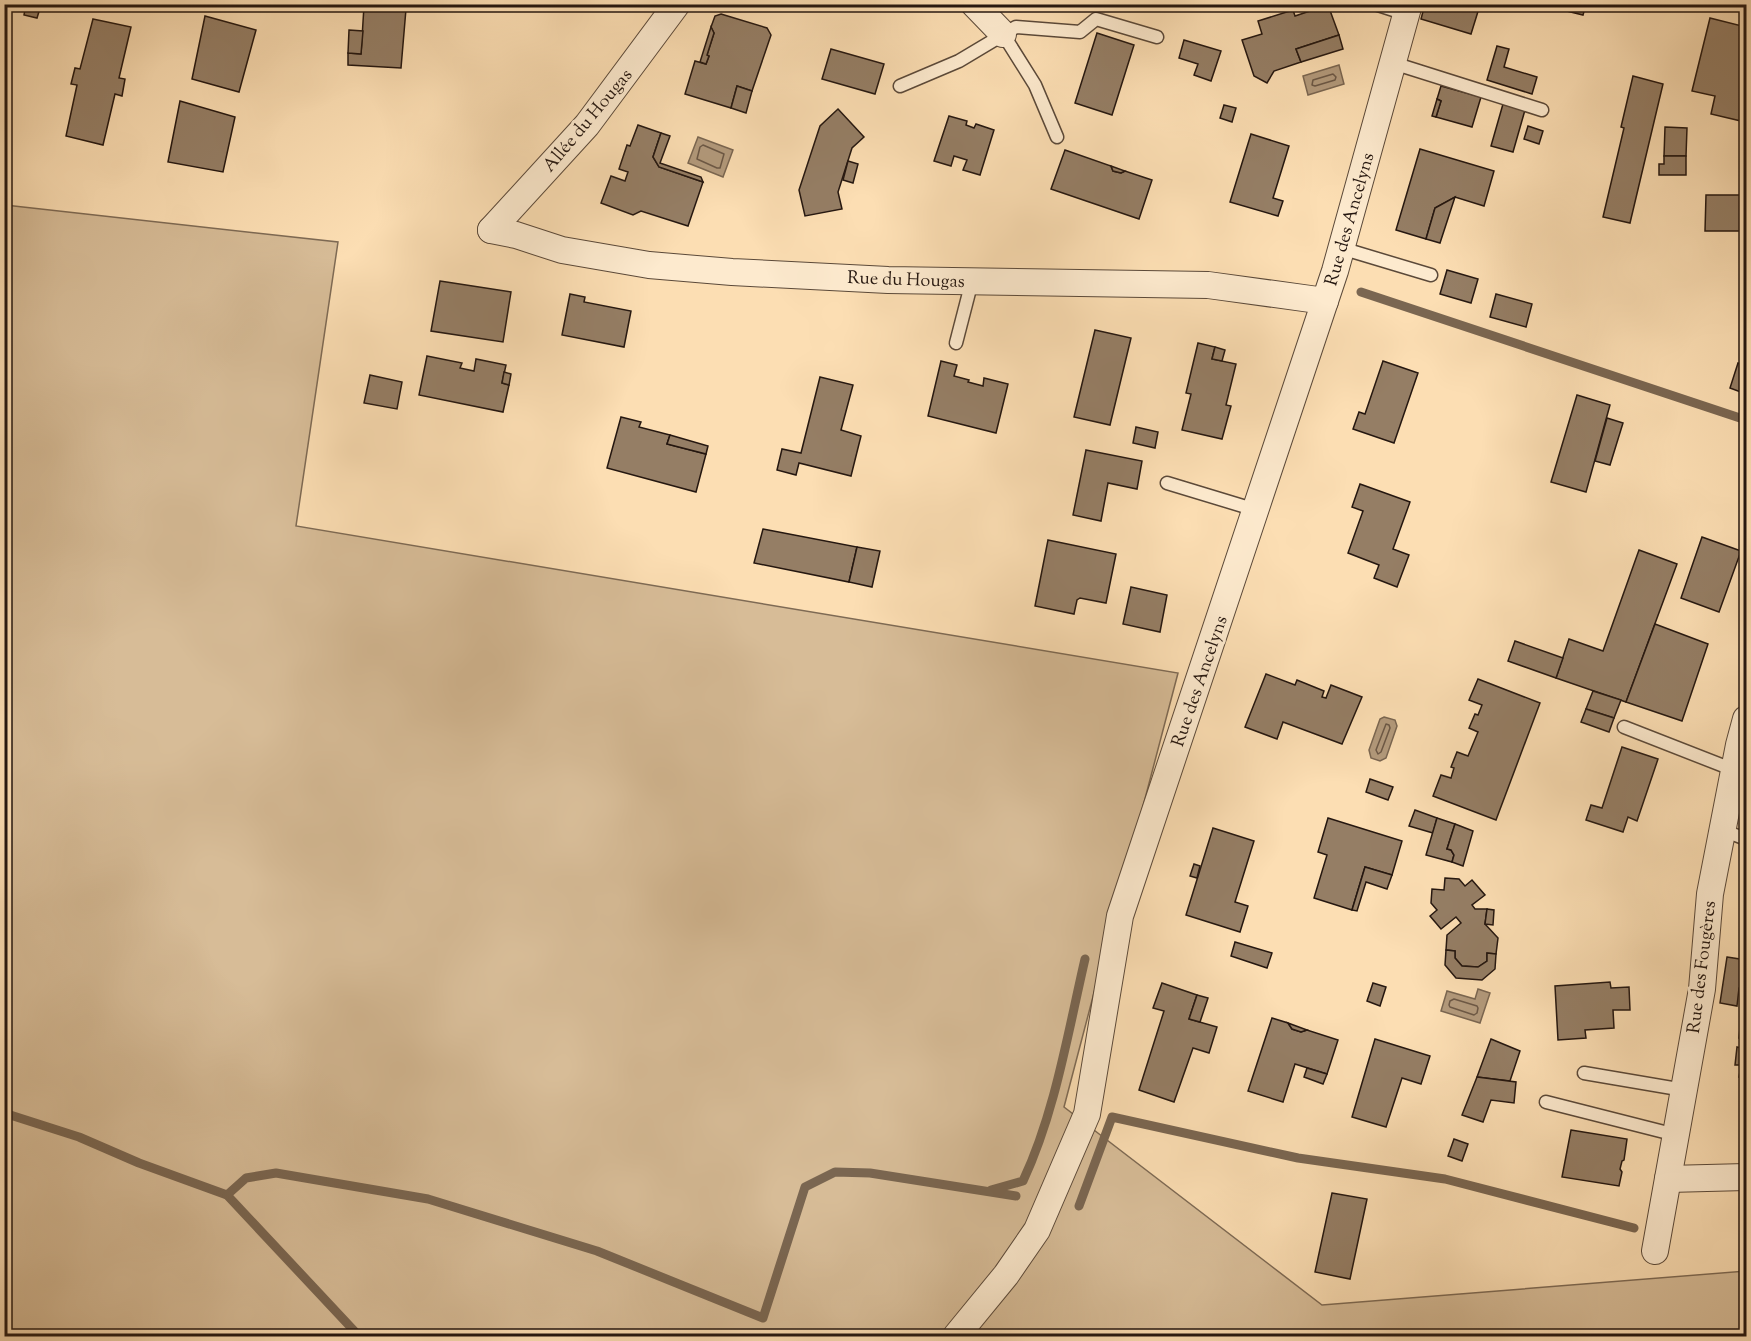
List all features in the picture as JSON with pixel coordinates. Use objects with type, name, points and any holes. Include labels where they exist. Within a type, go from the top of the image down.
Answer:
[{"type":"street","name":"Allée du Hougas","points":[[491,230],[587,125],[677,4]]},
{"type":"street","points":[[974,4],[1003,34]]},
{"type":"street","name":"Rue des Ancelyns","points":[[957,1336],[1006,1275],[1037,1230],[1087,1114],[1120,916],[1325,301],[1408,9]]},
{"type":"street","name":"Rue du Hougas","points":[[491,230],[516,235],[562,250],[649,265],[888,280],[1208,285],[1325,301]]},
{"type":"street","name":"Rue des Fougères","points":[[1655,1251],[1702,989],[1710,894],[1746,719]]},
{"type":"street","points":[[1668,1179],[1746,1177]]},
{"type":"lane","points":[[1375,4],[1408,9]]},
{"type":"lane","points":[[900,86],[959,61],[1016,27],[1080,32],[1096,19],[1157,37]]},
{"type":"lane","points":[[1003,34],[1035,85],[1057,136]]},
{"type":"lane","points":[[1393,63],[1542,110]]},
{"type":"lane","points":[[1341,248],[1431,274]]},
{"type":"lane","points":[[956,343],[972,281]]},
{"type":"lane","points":[[1167,483],[1256,510]]},
{"type":"lane","points":[[1624,727],[1734,770]]},
{"type":"lane","points":[[1722,830],[1746,839]]},
{"type":"lane","points":[[1584,1072],[1684,1090]]},
{"type":"lane","points":[[1546,1102],[1676,1135]]},
{"type":"shaded area","points":[[5,205],[338,242],[296,526],[1178,673],[1064,1107],[1322,1305],[1746,1271],[1746,1336],[5,1336]]},
{"type":"water","points":[[1339,65],[1344,84],[1308,95],[1303,76]]},
{"type":"water","points":[[698,137],[733,150],[723,177],[688,163]]},
{"type":"water","points":[[1384,717],[1395,720],[1397,726],[1386,758],[1380,761],[1371,758],[1369,750],[1380,719]]},
{"type":"water","points":[[1478,989],[1490,993],[1480,1023],[1441,1011],[1447,991],[1475,999]]},
{"type":"building","points":[[26,4],[41,5],[37,18],[24,15]]},
{"type":"building","points":[[1425,4],[1480,5],[1471,34],[1421,19]]},
{"type":"building","points":[[1550,4],[1586,4],[1583,15],[1550,7]]},
{"type":"building","points":[[1328,5],[1339,35],[1296,49],[1301,62],[1274,71],[1267,83],[1254,76],[1242,40],[1262,34],[1258,21],[1293,10],[1295,16]]},
{"type":"building","points":[[364,6],[406,9],[401,68],[348,65],[348,53],[361,54]]},
{"type":"building","points":[[721,14],[767,28],[771,35],[752,91],[737,86],[731,108],[685,94],[695,61],[706,64],[714,33],[711,27],[715,16]]},
{"type":"building","points":[[205,16],[256,30],[239,92],[192,79]]},
{"type":"building","points":[[1710,18],[1746,27],[1746,97],[1741,121],[1711,114],[1715,96],[1692,91]]},
{"type":"building","points":[[93,19],[131,27],[119,78],[125,79],[122,96],[115,94],[103,145],[66,136],[77,85],[71,84],[75,68],[80,69]]},
{"type":"building","points":[[711,27],[714,33],[706,64],[700,62]]},
{"type":"building","points":[[349,30],[363,31],[361,54],[348,53]]},
{"type":"building","points":[[1097,33],[1134,45],[1112,115],[1075,103]]},
{"type":"building","points":[[1339,35],[1343,49],[1301,62],[1296,49]]},
{"type":"building","points":[[1184,40],[1221,51],[1211,81],[1194,75],[1198,64],[1179,58]]},
{"type":"building","points":[[1497,46],[1509,49],[1504,67],[1537,77],[1532,94],[1487,80]]},
{"type":"building","points":[[831,49],[884,64],[875,94],[822,79]]},
{"type":"building","points":[[1633,76],[1663,84],[1630,223],[1603,217],[1624,128],[1621,127]]},
{"type":"building","points":[[737,86],[752,91],[746,113],[731,108]]},
{"type":"building","points":[[1441,86],[1481,97],[1472,127],[1436,117],[1441,101],[1437,99]]},
{"type":"building","points":[[1437,99],[1441,101],[1436,117],[1432,116]]},
{"type":"building","points":[[180,101],[235,117],[223,172],[168,162]]},
{"type":"building","points":[[1503,104],[1525,110],[1513,152],[1491,146]]},
{"type":"building","points":[[1224,105],[1236,108],[1232,122],[1220,118]]},
{"type":"building","points":[[838,109],[864,137],[852,148],[838,192],[842,209],[805,216],[799,190],[820,126]]},
{"type":"building","points":[[949,116],[967,121],[966,125],[974,128],[976,124],[994,130],[980,175],[963,170],[967,160],[954,156],[951,166],[934,161]]},
{"type":"building","points":[[638,125],[661,133],[653,157],[659,167],[703,182],[688,226],[641,211],[633,215],[601,203],[611,176],[625,181],[628,172],[619,169],[627,145],[630,146]]},
{"type":"building","points":[[1528,126],[1543,131],[1539,144],[1524,139]]},
{"type":"building","points":[[1665,127],[1687,128],[1686,156],[1664,156]]},
{"type":"building","points":[[661,133],[670,136],[660,163],[701,177],[703,182],[659,167],[653,157]]},
{"type":"building","points":[[1251,134],[1289,146],[1273,198],[1283,201],[1278,216],[1230,202]]},
{"type":"building","points":[[1420,149],[1494,171],[1484,206],[1455,197],[1435,208],[1426,239],[1396,230]]},
{"type":"building","points":[[1065,150],[1111,166],[1113,171],[1121,173],[1125,171],[1152,180],[1139,219],[1051,189]]},
{"type":"building","points":[[1664,156],[1686,156],[1686,175],[1659,175],[1659,164],[1664,164]]},
{"type":"building","points":[[848,161],[858,164],[853,183],[843,180]]},
{"type":"building","points":[[1111,166],[1125,171],[1121,173],[1113,171]]},
{"type":"building","points":[[1742,192],[1746,192],[1746,231],[1705,231],[1706,195],[1742,195]]},
{"type":"building","points":[[1455,197],[1440,243],[1426,239],[1435,208]]},
{"type":"building","points":[[1447,270],[1478,279],[1471,303],[1440,294]]},
{"type":"building","points":[[440,281],[511,292],[503,342],[431,331]]},
{"type":"building","points":[[570,294],[585,297],[584,302],[631,311],[624,347],[562,335]]},
{"type":"building","points":[[1496,294],[1532,304],[1526,327],[1490,317]]},
{"type":"building","points":[[1095,330],[1131,338],[1110,425],[1074,417]]},
{"type":"building","points":[[1198,343],[1215,347],[1212,359],[1236,364],[1226,405],[1231,406],[1222,439],[1182,430],[1191,394],[1186,393]]},
{"type":"building","points":[[1215,347],[1225,350],[1222,361],[1212,359]]},
{"type":"building","points":[[427,356],[462,363],[460,368],[474,371],[476,359],[506,365],[502,383],[509,385],[503,412],[419,395]]},
{"type":"building","points":[[941,361],[957,365],[954,376],[969,380],[968,382],[983,386],[984,378],[1008,384],[996,433],[928,416]]},
{"type":"building","points":[[1383,361],[1418,373],[1394,443],[1353,429],[1359,412],[1365,414]]},
{"type":"building","points":[[1738,363],[1746,366],[1746,394],[1730,388]]},
{"type":"building","points":[[504,372],[511,374],[509,385],[502,383]]},
{"type":"building","points":[[370,375],[402,382],[397,409],[364,403]]},
{"type":"building","points":[[820,377],[853,385],[841,430],[861,436],[851,476],[799,463],[796,475],[777,470],[782,449],[801,453]]},
{"type":"building","points":[[1577,395],[1610,405],[1586,492],[1551,482]]},
{"type":"building","points":[[621,417],[641,422],[639,427],[670,435],[667,444],[706,454],[696,492],[607,468]]},
{"type":"building","points":[[1607,418],[1623,423],[1610,465],[1595,461]]},
{"type":"building","points":[[1136,427],[1158,432],[1155,448],[1133,443]]},
{"type":"building","points":[[670,435],[708,446],[706,454],[667,444]]},
{"type":"building","points":[[1086,450],[1142,461],[1137,489],[1108,483],[1101,521],[1073,515]]},
{"type":"building","points":[[1360,484],[1410,502],[1393,549],[1409,555],[1397,587],[1374,578],[1379,565],[1348,553],[1363,511],[1352,507]]},
{"type":"building","points":[[763,529],[857,547],[849,582],[754,563]]},
{"type":"building","points":[[1702,537],[1741,551],[1719,612],[1681,598]]},
{"type":"building","points":[[1048,540],[1116,554],[1106,603],[1080,598],[1077,600],[1074,614],[1035,606]]},
{"type":"building","points":[[857,547],[880,551],[872,587],[849,582]]},
{"type":"building","points":[[1639,550],[1677,564],[1626,702],[1556,678],[1569,639],[1603,651]]},
{"type":"building","points":[[1131,587],[1167,595],[1160,632],[1123,624]]},
{"type":"building","points":[[1655,624],[1708,644],[1682,721],[1626,702]]},
{"type":"building","points":[[1515,641],[1563,658],[1556,678],[1508,661]]},
{"type":"building","points":[[1266,674],[1295,685],[1297,680],[1324,691],[1322,697],[1326,698],[1331,685],[1362,697],[1342,744],[1283,722],[1277,739],[1245,727]]},
{"type":"building","points":[[1478,679],[1540,703],[1496,820],[1433,796],[1441,775],[1451,778],[1454,768],[1451,767],[1457,752],[1468,756],[1478,732],[1469,728],[1482,705],[1469,700]]},
{"type":"building","points":[[1593,691],[1621,700],[1614,718],[1586,709]]},
{"type":"building","points":[[1586,709],[1614,718],[1609,732],[1581,722]]},
{"type":"building","points":[[1622,747],[1658,759],[1637,821],[1628,817],[1623,832],[1586,820],[1591,805],[1602,808]]},
{"type":"building","points":[[1370,779],[1393,787],[1388,800],[1366,792]]},
{"type":"building","points":[[1415,810],[1437,818],[1433,833],[1409,826]]},
{"type":"building","points":[[1328,818],[1402,841],[1392,875],[1365,867],[1352,910],[1314,898],[1327,855],[1318,852]]},
{"type":"building","points":[[1437,818],[1455,824],[1447,849],[1451,850],[1454,855],[1452,862],[1426,855]]},
{"type":"building","points":[[1455,824],[1473,831],[1463,866],[1452,862],[1454,855],[1451,850],[1447,849]]},
{"type":"building","points":[[1213,828],[1254,841],[1235,902],[1248,906],[1240,932],[1186,915]]},
{"type":"building","points":[[1194,864],[1200,866],[1197,878],[1190,876]]},
{"type":"building","points":[[1365,867],[1392,875],[1387,889],[1366,882],[1357,911],[1352,910]]},
{"type":"building","points":[[1445,878],[1459,879],[1465,886],[1472,880],[1485,895],[1472,905],[1475,909],[1487,909],[1485,924],[1498,938],[1496,954],[1487,953],[1487,961],[1478,967],[1462,966],[1455,958],[1455,951],[1446,950],[1447,935],[1461,923],[1456,917],[1441,929],[1430,916],[1437,910],[1431,903],[1432,889],[1444,890]]},
{"type":"building","points":[[1487,909],[1494,910],[1493,925],[1485,924]]},
{"type":"building","points":[[1235,942],[1272,953],[1267,968],[1231,956]]},
{"type":"building","points":[[1446,950],[1455,951],[1455,958],[1462,966],[1478,967],[1487,961],[1487,953],[1496,954],[1495,969],[1482,980],[1456,978],[1445,965]]},
{"type":"building","points":[[1727,957],[1746,960],[1746,989],[1739,988],[1737,1006],[1720,1003]]},
{"type":"building","points":[[1610,982],[1611,988],[1629,987],[1630,1010],[1613,1010],[1614,1028],[1585,1030],[1586,1038],[1558,1040],[1555,986]]},
{"type":"building","points":[[1162,983],[1197,995],[1189,1019],[1217,1027],[1209,1053],[1193,1048],[1174,1102],[1139,1090],[1164,1011],[1153,1008]]},
{"type":"building","points":[[1373,983],[1386,987],[1380,1006],[1367,1001]]},
{"type":"building","points":[[1197,995],[1208,998],[1200,1022],[1189,1019]]},
{"type":"building","points":[[1742,1009],[1746,1009],[1746,1072],[1740,1071],[1740,1065],[1735,1065],[1737,1047],[1741,1048],[1742,1038],[1739,1038]]},
{"type":"building","points":[[1272,1018],[1288,1023],[1292,1029],[1301,1032],[1307,1030],[1338,1040],[1327,1074],[1295,1064],[1283,1102],[1248,1091]]},
{"type":"building","points":[[1288,1023],[1307,1030],[1301,1032],[1292,1029]]},
{"type":"building","points":[[1375,1039],[1430,1056],[1421,1084],[1402,1078],[1386,1127],[1352,1117]]},
{"type":"building","points":[[1491,1039],[1520,1051],[1510,1081],[1477,1077]]},
{"type":"building","points":[[1307,1068],[1327,1074],[1323,1084],[1304,1077]]},
{"type":"building","points":[[1740,1071],[1746,1072],[1746,1078],[1739,1077]]},
{"type":"building","points":[[1477,1077],[1516,1082],[1514,1103],[1491,1100],[1483,1122],[1462,1115]]},
{"type":"building","points":[[1571,1130],[1627,1139],[1624,1160],[1620,1169],[1622,1172],[1619,1186],[1562,1177]]},
{"type":"building","points":[[1454,1139],[1468,1144],[1462,1161],[1448,1156]]},
{"type":"building","points":[[1332,1193],[1367,1199],[1350,1279],[1315,1272]]},
{"type":"waterway","points":[[1361,292],[1746,420]]},
{"type":"waterway","points":[[991,1190],[1023,1181],[1034,1155],[1060,1072],[1085,959]]},
{"type":"waterway","points":[[4,1113],[79,1137],[139,1163],[227,1195],[359,1336]]},
{"type":"waterway","points":[[1079,1206],[1112,1117],[1298,1158],[1445,1179],[1634,1228]]},
{"type":"waterway","points":[[227,1195],[246,1178],[276,1173],[428,1199],[597,1251],[763,1318],[805,1187],[835,1172],[870,1173],[1016,1196]]}]
